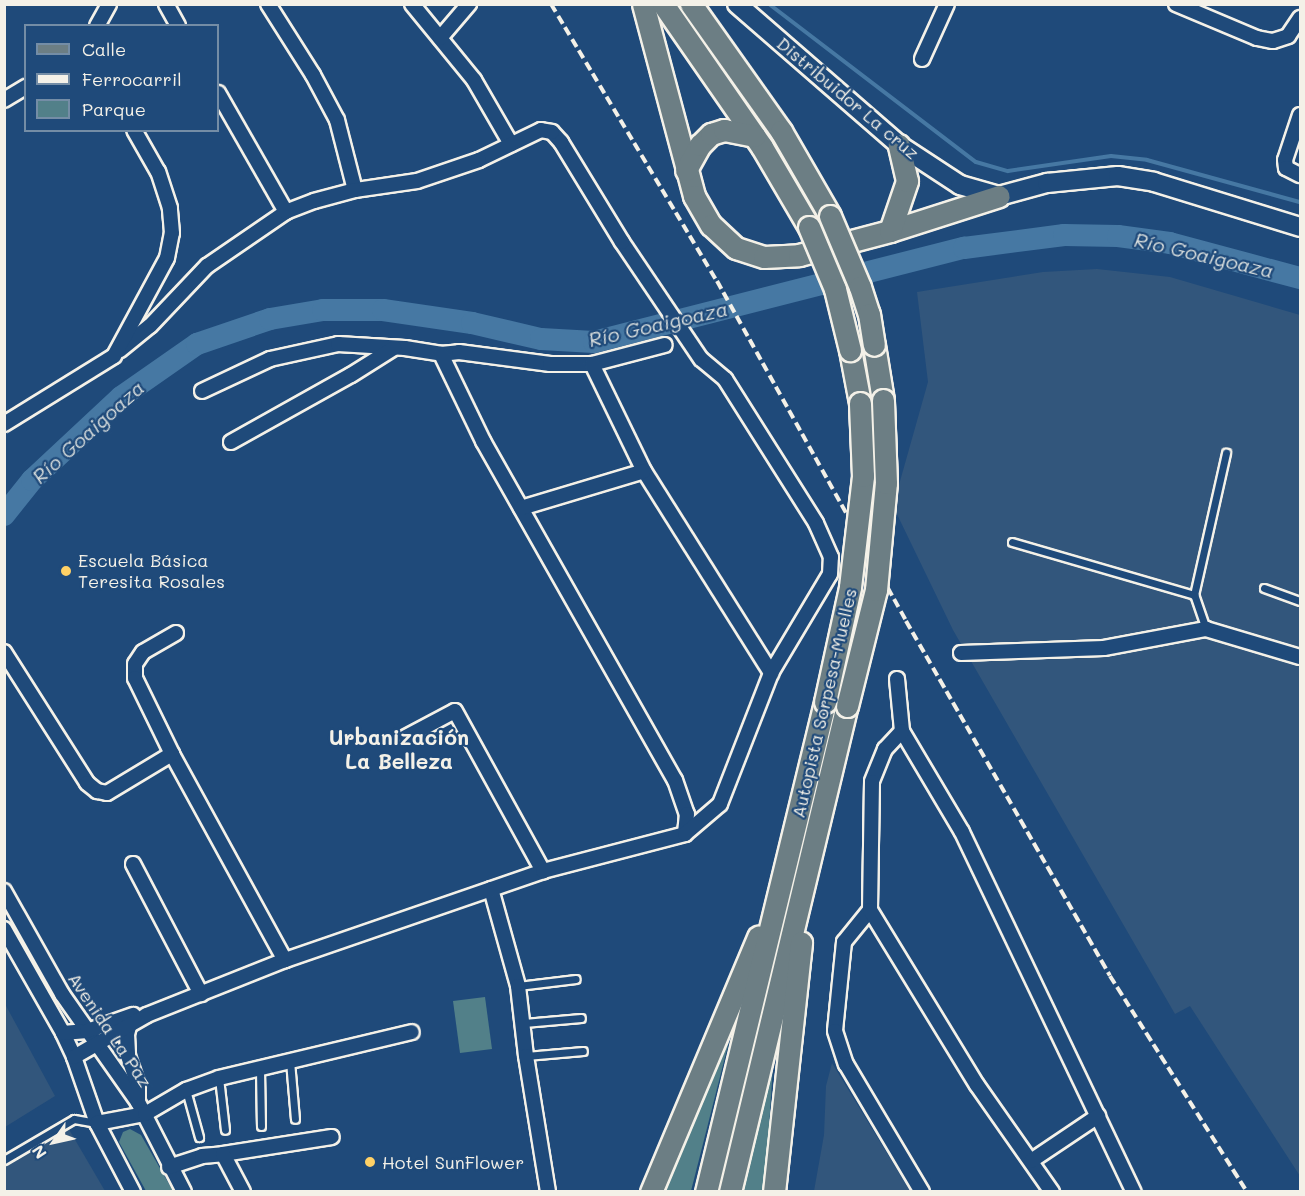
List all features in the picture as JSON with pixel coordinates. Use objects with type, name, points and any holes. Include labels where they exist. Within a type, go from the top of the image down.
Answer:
[{"type":"main road","points":[[643,4],[694,196],[711,225],[736,248],[764,257],[799,255],[890,231],[1047,183],[1118,176],[1154,182],[1300,226]]},
{"type":"main road","name":"Autopista Sorpesa-Muelles","points":[[663,4],[754,136],[809,227],[835,289],[850,350],[860,403],[863,476],[846,615],[706,1191]]},
{"type":"main road","name":"Autopista Sorpesa-Muelles","points":[[691,4],[781,131],[830,216],[860,287],[869,314],[883,400],[886,483],[876,590],[730,1191]]},
{"type":"main road","points":[[708,4],[706,12],[711,33]]},
{"type":"main road","name":"Distribuidor La cruz","points":[[737,4],[899,145],[960,185],[999,196]]},
{"type":"main road","points":[[686,170],[700,145],[711,134],[724,130],[754,136]]},
{"type":"main road","points":[[890,231],[907,182],[899,145]]},
{"type":"main road","points":[[774,1191],[814,839]]},
{"type":"main road","points":[[651,1191],[785,873]]},
{"type":"street","points":[[98,24],[109,4]]},
{"type":"street","points":[[166,4],[177,24]]},
{"type":"street","points":[[268,4],[314,75],[337,120],[355,190]]},
{"type":"street","points":[[412,4],[474,80],[511,144]]},
{"type":"street","points":[[440,38],[470,4]]},
{"type":"street","points":[[1176,4],[1203,10],[1257,39],[1273,41],[1288,36],[1300,18]]},
{"type":"street","points":[[922,59],[946,5]]},
{"type":"street","points":[[4,100],[24,88]]},
{"type":"street","points":[[219,95],[286,212]]},
{"type":"street","points":[[1300,116],[1285,160],[1286,168],[1300,175]]},
{"type":"street","points":[[4,424],[114,356],[150,326],[207,266],[286,212],[314,201],[355,190],[417,181],[478,160],[541,130],[552,132],[561,142],[622,242],[701,359],[725,379],[816,523],[831,556],[830,574],[771,672],[720,804],[685,834],[543,872],[285,960],[147,1015],[130,1023],[97,1046],[74,1057]]},
{"type":"street","points":[[114,356],[167,258],[172,233],[170,208],[158,172],[135,132]]},
{"type":"street","points":[[201,391],[270,359],[338,344],[441,354],[459,352],[550,364],[592,364],[664,345]]},
{"type":"street","points":[[231,442],[351,375],[394,348]]},
{"type":"street","points":[[441,354],[483,441],[675,780],[687,814],[685,834]]},
{"type":"street","points":[[592,364],[644,471],[771,672]]},
{"type":"street","points":[[521,508],[644,471]]},
{"type":"street","points":[[961,653],[1104,648],[1206,629],[1300,657]]},
{"type":"street","points":[[176,633],[142,652],[135,664],[135,678],[172,754],[285,960]]},
{"type":"street","points":[[4,652],[87,783],[97,791],[107,793],[172,754]]},
{"type":"street","points":[[897,679],[902,731],[962,832],[1134,1191]]},
{"type":"street","points":[[406,737],[455,711],[543,872]]},
{"type":"street","points":[[902,731],[885,749],[872,782],[870,910],[977,1085],[1053,1191]]},
{"type":"street","points":[[133,864],[201,994]]},
{"type":"street","points":[[491,889],[518,986],[526,1056],[548,1191]]},
{"type":"street","name":"Avenida La Paz","points":[[4,891],[62,994],[141,1108],[183,1189]]},
{"type":"street","points":[[870,910],[844,942],[835,1031],[846,1064],[922,1191]]},
{"type":"street","name":"Avenida La Paz","points":[[4,929],[63,1033],[97,1122],[134,1191]]},
{"type":"street","points":[[63,1033],[87,1030],[135,1014],[147,1015]]},
{"type":"street","points":[[130,1023],[127,1034],[128,1056],[138,1085],[141,1108]]},
{"type":"street","points":[[97,1122],[219,1078],[412,1032]]},
{"type":"street","points":[[1031,1161],[1098,1116]]},
{"type":"street","points":[[170,1167],[202,1156],[332,1137]]},
{"type":"street","points":[[223,1154],[243,1191]]},
{"type":"lane","points":[[1206,629],[1194,595],[1226,453]]},
{"type":"lane","points":[[1012,542],[1194,595]]},
{"type":"lane","points":[[1264,588],[1300,601]]},
{"type":"lane","points":[[518,986],[576,979]]},
{"type":"lane","points":[[524,1023],[581,1018]]},
{"type":"lane","points":[[526,1056],[584,1051]]},
{"type":"lane","points":[[290,1061],[295,1119]]},
{"type":"lane","points":[[260,1070],[261,1126]]},
{"type":"lane","points":[[219,1078],[225,1130]]},
{"type":"lane","points":[[186,1090],[199,1137]]},
{"type":"lane","points":[[4,1160],[74,1119],[97,1122]]},
{"type":"shaded area","points":[[1097,269],[1170,277],[1300,315],[1300,1176],[1190,1006],[1175,1014],[953,630],[893,506],[928,382],[917,292],[1043,272]]},
{"type":"shaded area","points":[[5,1004],[55,1096],[4,1127]]},
{"type":"shaded area","points":[[832,1063],[910,1191],[814,1191],[824,1135],[826,1086]]},
{"type":"shaded area","points":[[67,1126],[105,1191],[5,1192],[5,1164]]},
{"type":"green space","points":[[741,994],[691,1191],[651,1191]]},
{"type":"green space","points":[[485,997],[492,1049],[460,1053],[453,1001]]},
{"type":"green space","points":[[777,1002],[765,1191],[737,1191]]},
{"type":"green space","points":[[130,1129],[141,1135],[173,1191],[146,1191],[119,1142],[123,1132]]},
{"type":"waterway","points":[[769,4],[976,162],[1008,171],[1111,156],[1147,160],[1300,202]]},
{"type":"waterway","name":"Río Goaigoaza","points":[[4,515],[32,480],[121,397],[197,344],[270,319],[323,310],[383,310],[472,323],[541,339],[594,342],[964,248],[1064,235],[1118,236],[1170,243],[1300,278]]},
{"type":"railway","points":[[551,4],[717,281],[906,621],[1110,976],[1247,1192]]},
{"type":"place","name":"Escuela Básica Teresita Rosales","points":[[66,571]]},
{"type":"place","name":"Hotel SunFlower","points":[[370,1162]]},
{"type":"district","name":"Urbanización La Belleza","points":[[399,749]]}]
